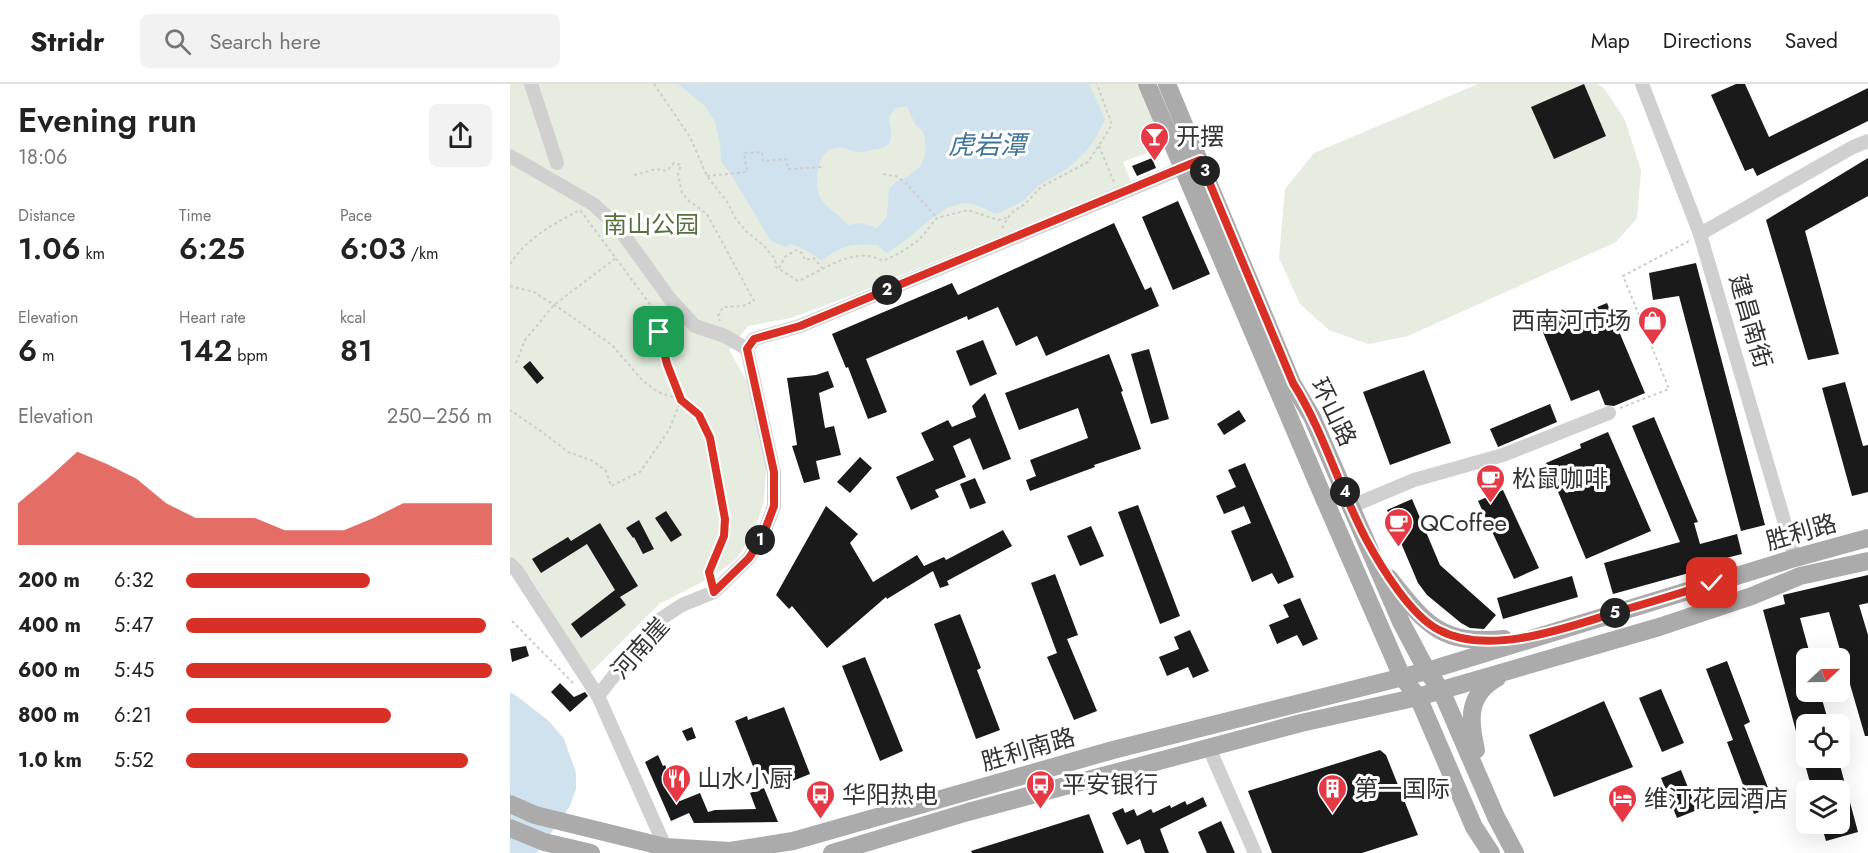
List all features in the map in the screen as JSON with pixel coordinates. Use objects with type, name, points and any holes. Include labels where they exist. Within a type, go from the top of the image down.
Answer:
[{"type":"main road","name":"环山路","points":[[1147,84],[1192,164],[1293,383],[1312,417],[1401,621],[1427,670],[1441,690],[1490,804],[1515,853]]},
{"type":"main road","name":"环山路","points":[[1167,84],[1192,164],[1293,426],[1402,677],[1418,697],[1474,827],[1491,853]]},
{"type":"main road","points":[[1293,426],[1312,417]]},
{"type":"main road","points":[[1365,538],[1389,577],[1413,608],[1437,629],[1458,639],[1481,641],[1545,634]]},
{"type":"main road","name":"胜利路","points":[[1402,677],[1868,538]]},
{"type":"main road","name":"建昌南街","points":[[1795,558],[1800,576]]},
{"type":"main road","name":"胜利路","points":[[1418,697],[1659,627],[1743,599],[1800,576],[1868,561]]},
{"type":"main road","points":[[1490,804],[1471,729],[1472,711],[1483,688],[1513,670]]},
{"type":"main road","name":"胜利南路","points":[[510,804],[535,815],[660,847],[730,851],[793,841],[1113,750],[1402,677]]},
{"type":"main road","name":"胜利南路","points":[[832,853],[957,816],[1302,723],[1418,697]]},
{"type":"main road","points":[[510,828],[544,842],[591,853]]},
{"type":"street","points":[[531,84],[557,164]]},
{"type":"street","name":"建昌南街","points":[[1642,84],[1700,234],[1795,558]]},
{"type":"street","points":[[1700,234],[1844,152],[1868,141]]},
{"type":"street","points":[[510,156],[593,204],[618,227],[670,299],[695,326],[725,336],[747,349],[754,339],[800,326],[1192,164]]},
{"type":"street","name":"河南崖","points":[[598,696],[657,622],[682,605],[714,592],[749,558],[762,538],[774,506],[774,472],[747,349]]},
{"type":"street","points":[[1352,506],[1414,480],[1503,455],[1609,413]]},
{"type":"street","points":[[510,564],[517,571],[598,696],[660,847]]},
{"type":"street","points":[[1209,748],[1255,853]]},
{"type":"path","points":[[654,84],[690,137],[707,176],[728,203],[735,218],[775,259],[776,267],[798,281],[847,258],[873,255],[883,261],[919,240],[937,219],[968,210],[998,220],[1008,217]]},
{"type":"path","points":[[1000,243],[1002,228],[1008,217],[1041,188],[1088,162],[1100,146],[1112,124],[1096,84]]},
{"type":"path","points":[[1100,146],[1118,194]]},
{"type":"path","points":[[707,176],[747,172],[744,153],[762,152],[763,161],[786,159],[788,169],[823,167]]},
{"type":"path","points":[[634,175],[656,169],[667,171],[674,163],[681,165],[678,174],[682,193],[707,214],[754,301],[743,306],[723,307],[718,316],[725,336]]},
{"type":"path","points":[[883,174],[896,176],[906,183],[937,219]]},
{"type":"path","points":[[510,264],[518,251],[537,234],[580,210],[655,311],[667,364],[681,400],[669,430],[640,472],[611,486],[606,471],[593,461],[568,452],[510,410]]},
{"type":"path","points":[[1609,413],[1669,388],[1623,276],[1681,245]]},
{"type":"path","points":[[779,269],[785,257],[796,250],[802,253],[805,260],[814,258],[822,268]]},
{"type":"path","points":[[516,363],[525,340],[554,305],[616,258]]},
{"type":"path","points":[[510,286],[534,292],[554,305],[612,345],[642,380],[658,393],[681,400],[699,415],[710,438],[725,519],[724,536],[709,572],[714,592]]},
{"type":"path","points":[[512,621],[575,685],[586,693],[598,696]]},
{"type":"green space","name":"南山公园","points":[[510,84],[1137,84],[1164,146],[1123,162],[1131,182],[853,295],[791,318],[748,326],[729,350],[747,381],[766,468],[764,502],[753,534],[737,558],[714,576],[659,604],[590,673],[531,579],[510,555]]},
{"type":"green space","points":[[1478,84],[1597,84],[1604,88],[1625,120],[1641,171],[1637,218],[1616,242],[1408,336],[1368,344],[1329,330],[1300,304],[1279,258],[1285,189],[1314,153]]},
{"type":"water","name":"虎岩潭","points":[[678,84],[1089,84],[1105,119],[1087,150],[1068,168],[1039,185],[1023,201],[997,214],[970,203],[955,205],[935,216],[886,253],[878,245],[853,245],[841,248],[821,261],[811,253],[791,244],[786,247],[771,241],[721,161],[715,122],[706,107]],"holes":[[[907,106],[915,124],[924,133],[926,152],[921,166],[889,189],[887,217],[877,228],[861,223],[848,225],[823,202],[819,195],[818,168],[823,155],[839,147],[862,152],[887,145],[891,138],[889,117],[895,108]]]},
{"type":"water","points":[[510,693],[549,721],[564,739],[576,773],[576,789],[570,806],[537,853],[510,853]]},
{"type":"building","points":[[1584,84],[1606,136],[1554,159],[1531,107]]},
{"type":"building","points":[[1736,84],[1745,84],[1769,137],[1868,88],[1868,121],[1757,176],[1753,168],[1745,171],[1711,95]]},
{"type":"building","points":[[1152,158],[1156,168],[1137,176],[1132,166]]},
{"type":"building","points":[[1868,158],[1868,196],[1805,231],[1839,354],[1808,360],[1766,220]]},
{"type":"building","points":[[1178,201],[1210,274],[1173,290],[1142,217]]},
{"type":"building","points":[[1114,223],[1145,290],[1151,287],[1159,306],[1046,356],[1037,336],[1016,346],[998,307],[968,320],[967,316],[866,359],[887,412],[868,419],[848,367],[846,368],[832,334],[952,283],[958,295]]},
{"type":"building","points":[[1696,263],[1765,525],[1741,531],[1679,296],[1653,300],[1649,273]]},
{"type":"building","points":[[1607,303],[1645,393],[1614,406],[1605,405],[1599,390],[1571,401],[1538,320],[1557,313],[1560,322]]},
{"type":"building","points":[[983,340],[997,374],[970,386],[956,351]]},
{"type":"building","points":[[1149,349],[1169,419],[1151,424],[1131,354]]},
{"type":"building","points":[[1109,354],[1141,449],[1030,491],[1026,480],[1036,476],[1030,460],[1088,438],[1078,408],[1019,430],[1005,393]]},
{"type":"building","points":[[530,361],[544,378],[537,384],[523,367]]},
{"type":"building","points":[[1424,370],[1451,443],[1390,465],[1363,392]]},
{"type":"building","points":[[828,371],[834,387],[819,393],[825,428],[834,426],[841,455],[816,461],[820,479],[804,483],[792,446],[797,445],[787,378],[816,375]]},
{"type":"building","points":[[1845,382],[1863,446],[1868,445],[1868,492],[1852,496],[1822,388]]},
{"type":"building","points":[[985,393],[1011,459],[983,470],[970,438],[953,446],[966,477],[935,490],[939,497],[911,510],[896,477],[934,460],[921,433],[948,420],[952,427],[976,417],[972,406]]},
{"type":"building","points":[[1550,404],[1557,422],[1498,447],[1490,429]]},
{"type":"building","points":[[1239,410],[1246,421],[1224,435],[1217,424]]},
{"type":"building","points":[[1654,417],[1698,522],[1694,523],[1700,544],[1737,534],[1742,554],[1706,563],[1707,568],[1613,594],[1604,563],[1680,542],[1632,426]]},
{"type":"building","points":[[1608,432],[1651,531],[1586,559],[1546,463],[1581,448],[1580,444]]},
{"type":"building","points":[[860,457],[872,468],[850,493],[837,482]]},
{"type":"building","points":[[1245,463],[1294,577],[1278,584],[1272,573],[1252,582],[1231,531],[1251,523],[1244,506],[1224,514],[1216,496],[1236,487],[1228,470]]},
{"type":"building","points":[[975,478],[986,503],[970,509],[960,484]]},
{"type":"building","points":[[1503,490],[1539,568],[1514,579],[1478,501]]},
{"type":"building","points":[[1412,499],[1440,565],[1496,615],[1484,629],[1470,628],[1461,623],[1427,595],[1418,583],[1387,510]]},
{"type":"building","points":[[1138,505],[1180,616],[1160,624],[1118,512]]},
{"type":"building","points":[[826,506],[858,534],[850,543],[873,582],[917,555],[924,566],[944,557],[946,560],[1003,530],[1012,546],[947,581],[949,585],[940,588],[933,571],[887,599],[886,597],[827,648],[792,606],[789,609],[776,595]]},
{"type":"building","points":[[666,511],[682,535],[671,542],[655,518]]},
{"type":"building","points":[[639,520],[654,549],[643,554],[626,528]]},
{"type":"building","points":[[600,523],[638,586],[620,597],[626,605],[581,638],[571,624],[615,590],[587,544],[541,573],[532,559],[568,537],[571,541]]},
{"type":"building","points":[[1091,526],[1104,556],[1080,566],[1067,536]]},
{"type":"building","points":[[1055,574],[1078,635],[1067,639],[1097,711],[1074,720],[1047,657],[1057,653],[1031,583]]},
{"type":"building","points":[[1868,575],[1868,603],[1859,605],[1868,635],[1868,736],[1865,736],[1850,684],[1850,648],[1839,648],[1829,612],[1800,618],[1808,648],[1796,648],[1796,702],[1823,702],[1826,714],[1796,714],[1796,731],[1763,610],[1785,604],[1783,595]]},
{"type":"building","points":[[1572,576],[1578,597],[1503,619],[1497,598]]},
{"type":"building","points":[[1300,598],[1318,639],[1303,646],[1297,635],[1277,644],[1269,625],[1289,617],[1283,605]]},
{"type":"building","points":[[960,614],[981,668],[977,670],[1000,730],[976,739],[934,624]]},
{"type":"building","points":[[1190,630],[1209,671],[1193,678],[1188,667],[1167,676],[1159,657],[1179,649],[1174,637]]},
{"type":"building","points":[[526,646],[529,656],[512,662],[510,649]]},
{"type":"building","points":[[865,657],[903,751],[880,761],[842,666]]},
{"type":"building","points":[[1727,661],[1750,722],[1744,725],[1775,806],[1754,814],[1727,742],[1733,740],[1706,669]]},
{"type":"building","points":[[560,683],[574,697],[585,692],[588,696],[570,712],[551,692]]},
{"type":"building","points":[[1661,689],[1684,743],[1662,752],[1639,698]]},
{"type":"building","points":[[1604,701],[1633,767],[1554,797],[1529,735]]},
{"type":"building","points":[[784,707],[810,774],[785,784],[780,770],[758,779],[735,721],[747,716],[748,720]]},
{"type":"building","points":[[692,727],[696,738],[687,741],[682,731]]},
{"type":"building","name":"第一国际","points":[[1380,750],[1386,755],[1418,835],[1362,853],[1272,853],[1248,791]]},
{"type":"building","points":[[658,755],[663,766],[665,765],[680,801],[700,793],[708,812],[756,809],[750,793],[764,788],[778,822],[694,823],[689,813],[671,821],[645,762]]},
{"type":"building","points":[[1806,768],[1841,768],[1844,780],[1809,780]]},
{"type":"building","points":[[1681,770],[1697,810],[1677,818],[1661,778]]},
{"type":"building","points":[[1203,797],[1207,806],[1160,829],[1169,853],[1145,853],[1140,839],[1127,845],[1112,813],[1123,808],[1125,813],[1134,809],[1137,816],[1151,809],[1153,813],[1170,805],[1171,808],[1185,801],[1187,805]]},
{"type":"building","points":[[1850,802],[1858,832],[1826,841],[1824,834],[1850,834]]},
{"type":"building","points":[[1089,814],[1104,853],[972,853],[971,851]]},
{"type":"building","points":[[1221,821],[1235,853],[1207,853],[1198,832]]},
{"type":"place","name":"开摆","points":[[1155,162]]},
{"type":"place","name":"西南河市场","points":[[1652,346]]},
{"type":"place","name":"松鼠咖啡","points":[[1491,504]]},
{"type":"place","name":"QCoffee","points":[[1399,548]]},
{"type":"place","name":"山水小厨","points":[[676,804]]},
{"type":"place","name":"平安银行","points":[[1041,810]]},
{"type":"place","name":"第一国际","points":[[1333,814]]},
{"type":"place","name":"华阳热电","points":[[821,820]]},
{"type":"place","name":"维汀花园酒店","points":[[1623,824]]},
{"type":"route","points":[[659,332],[667,364],[681,400],[699,415],[710,438],[725,519],[724,536],[709,572],[714,592],[749,558],[762,538],[774,506],[774,472],[747,349],[754,339],[800,326],[1200,160],[1293,383],[1312,417],[1365,538],[1389,577],[1413,608],[1437,629],[1458,639],[1481,641],[1545,634],[1712,583]]}]
